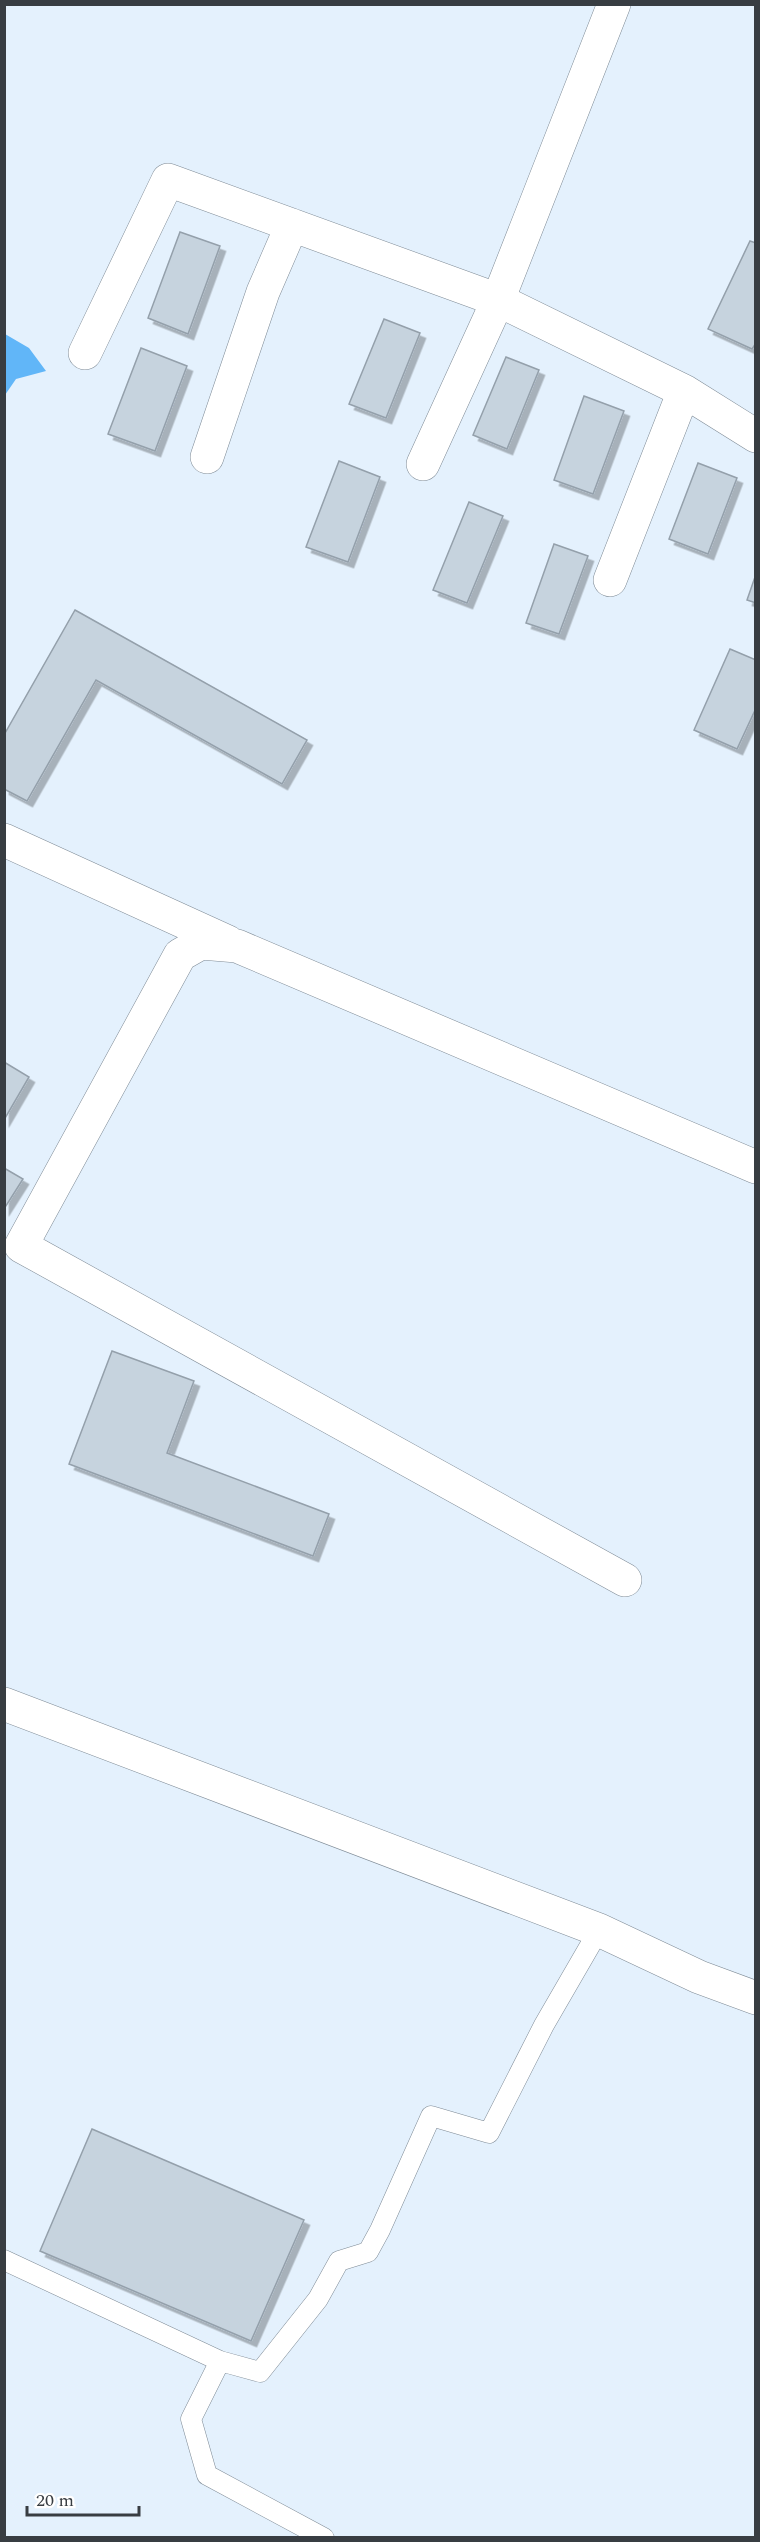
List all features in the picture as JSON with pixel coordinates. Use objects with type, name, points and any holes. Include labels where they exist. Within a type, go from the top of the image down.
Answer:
[{"type":"street","points":[[423,464],[498,300],[614,4]]},
{"type":"street","points":[[85,353],[168,180],[498,300],[684,391],[756,436]]},
{"type":"street","points":[[207,457],[263,292],[292,225]]},
{"type":"street","points":[[610,580],[684,391]]},
{"type":"street","points":[[4,840],[237,946],[756,1167]]},
{"type":"street","points":[[237,946],[201,943],[180,955],[21,1246],[625,1580]]},
{"type":"street","points":[[4,1704],[599,1930],[699,1977],[756,1998]]},
{"type":"lane","points":[[4,2260],[220,2361],[260,2372],[318,2299],[339,2261],[368,2252],[431,2116],[489,2133],[544,2025],[599,1930]]},
{"type":"lane","points":[[220,2361],[190,2419],[207,2475],[324,2538]]},
{"type":"water","points":[[5,334],[29,348],[46,371],[16,379],[5,395]]},
{"type":"building","points":[[180,232],[220,246],[188,334],[148,318]]},
{"type":"building","points":[[750,241],[756,243],[756,343],[752,349],[708,329]]},
{"type":"building","points":[[384,319],[420,333],[386,418],[349,404]]},
{"type":"building","points":[[141,348],[187,366],[155,451],[108,434]]},
{"type":"building","points":[[506,357],[539,370],[507,449],[473,435]]},
{"type":"building","points":[[584,396],[624,411],[593,494],[554,480]]},
{"type":"building","points":[[339,461],[380,477],[348,562],[306,547]]},
{"type":"building","points":[[698,463],[737,478],[708,554],[669,539]]},
{"type":"building","points":[[469,502],[503,516],[467,603],[433,590]]},
{"type":"building","points":[[554,544],[588,556],[559,634],[526,623]]},
{"type":"building","points":[[756,574],[756,603],[747,600]]},
{"type":"building","points":[[75,610],[307,740],[282,784],[96,680],[27,801],[4,789],[4,735]]},
{"type":"building","points":[[730,649],[756,660],[756,708],[737,749],[694,730]]},
{"type":"building","points":[[4,1062],[29,1077],[4,1120]]},
{"type":"building","points":[[4,1168],[23,1179],[4,1209]]},
{"type":"building","points":[[112,1351],[194,1381],[167,1453],[329,1514],[313,1556],[69,1464]]},
{"type":"building","points":[[92,2129],[304,2220],[251,2341],[40,2251]]}]
